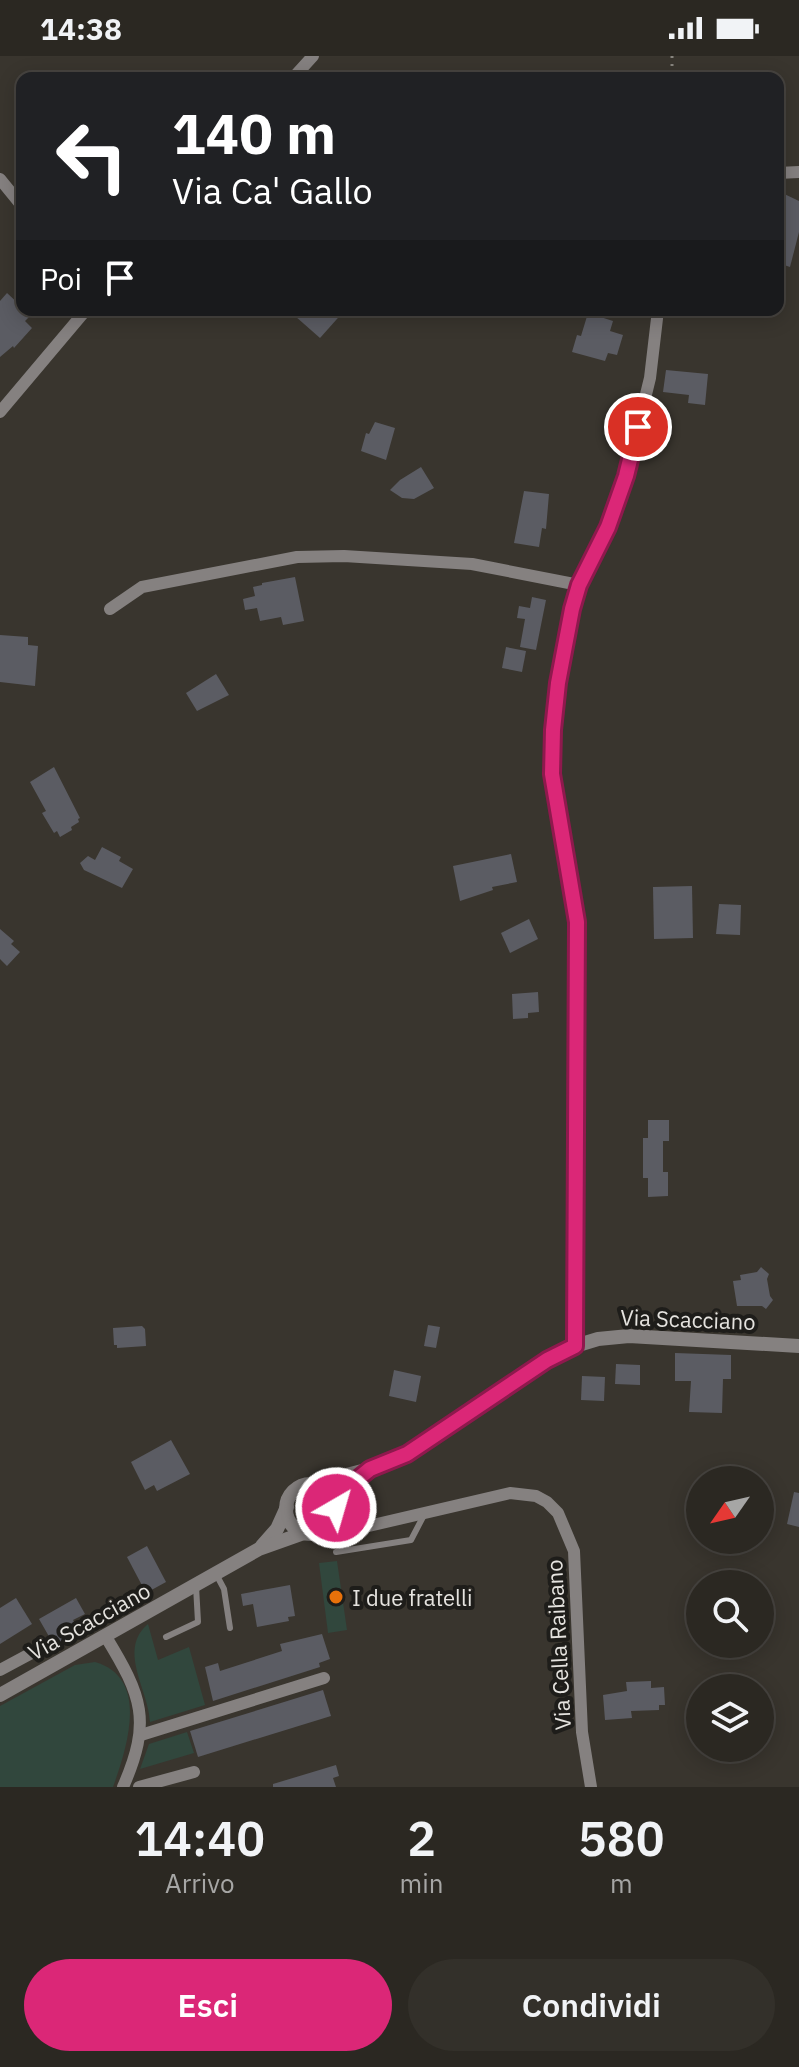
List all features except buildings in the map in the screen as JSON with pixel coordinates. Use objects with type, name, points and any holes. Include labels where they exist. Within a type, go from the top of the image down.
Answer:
[{"type":"street","points":[[298,72],[313,56]]},
{"type":"street","points":[[0,179],[16,199]]},
{"type":"street","points":[[0,412],[81,316]]},
{"type":"street","points":[[575,1346],[577,922],[552,774],[558,683],[579,585],[608,527],[626,476],[650,378],[657,316]]},
{"type":"street","points":[[110,609],[142,587],[297,557],[344,556],[472,564],[579,585]]},
{"type":"street","name":"Via Scacciano","points":[[259,1549],[277,1529],[295,1491],[370,1469],[407,1454],[547,1360],[575,1346],[598,1339],[629,1336],[799,1346]]},
{"type":"street","name":"Via Scacciano","points":[[0,1695],[259,1549],[304,1533],[320,1533],[332,1523],[343,1491],[370,1469]]},
{"type":"street","points":[[311,1484],[328,1491],[336,1508],[349,1521],[367,1526]]},
{"type":"street","name":"Via Cella Raibano","points":[[320,1533],[343,1532],[510,1493],[536,1496],[558,1513],[574,1551],[582,1732],[591,1787]]},
{"type":"street","points":[[287,1507],[291,1523],[304,1533]]},
{"type":"street","points":[[106,1637],[129,1676],[141,1710],[141,1735],[123,1787]]},
{"type":"street","name":"Via Scacciano","points":[[0,1670],[41,1648]]},
{"type":"street","name":"Via Scacciano","points":[[13,1663],[23,1683]]},
{"type":"street","points":[[141,1735],[324,1678]]},
{"type":"street","points":[[139,1787],[194,1772]]},
{"type":"lane","points":[[336,1552],[411,1540],[425,1513]]},
{"type":"lane","points":[[216,1574],[224,1589],[230,1628]]},
{"type":"lane","points":[[166,1637],[198,1622],[196,1586]]},
{"type":"green space","points":[[337,1561],[347,1630],[328,1633],[319,1563]]},
{"type":"green space","points":[[148,1624],[158,1660],[189,1647],[205,1705],[150,1722],[135,1658],[139,1634]]},
{"type":"green space","points":[[95,1662],[112,1670],[123,1683],[129,1699],[128,1735],[113,1787],[0,1787],[0,1706],[75,1665]]},
{"type":"green space","points":[[187,1732],[194,1753],[140,1769],[149,1744]]},
{"type":"place","name":"I due fratelli","points":[[336,1597]]},
{"type":"route","points":[[336,1508],[343,1491],[370,1469],[407,1454],[547,1360],[575,1346],[577,922],[552,774],[553,730],[572,609],[579,585],[608,527],[626,476],[638,427]]}]
